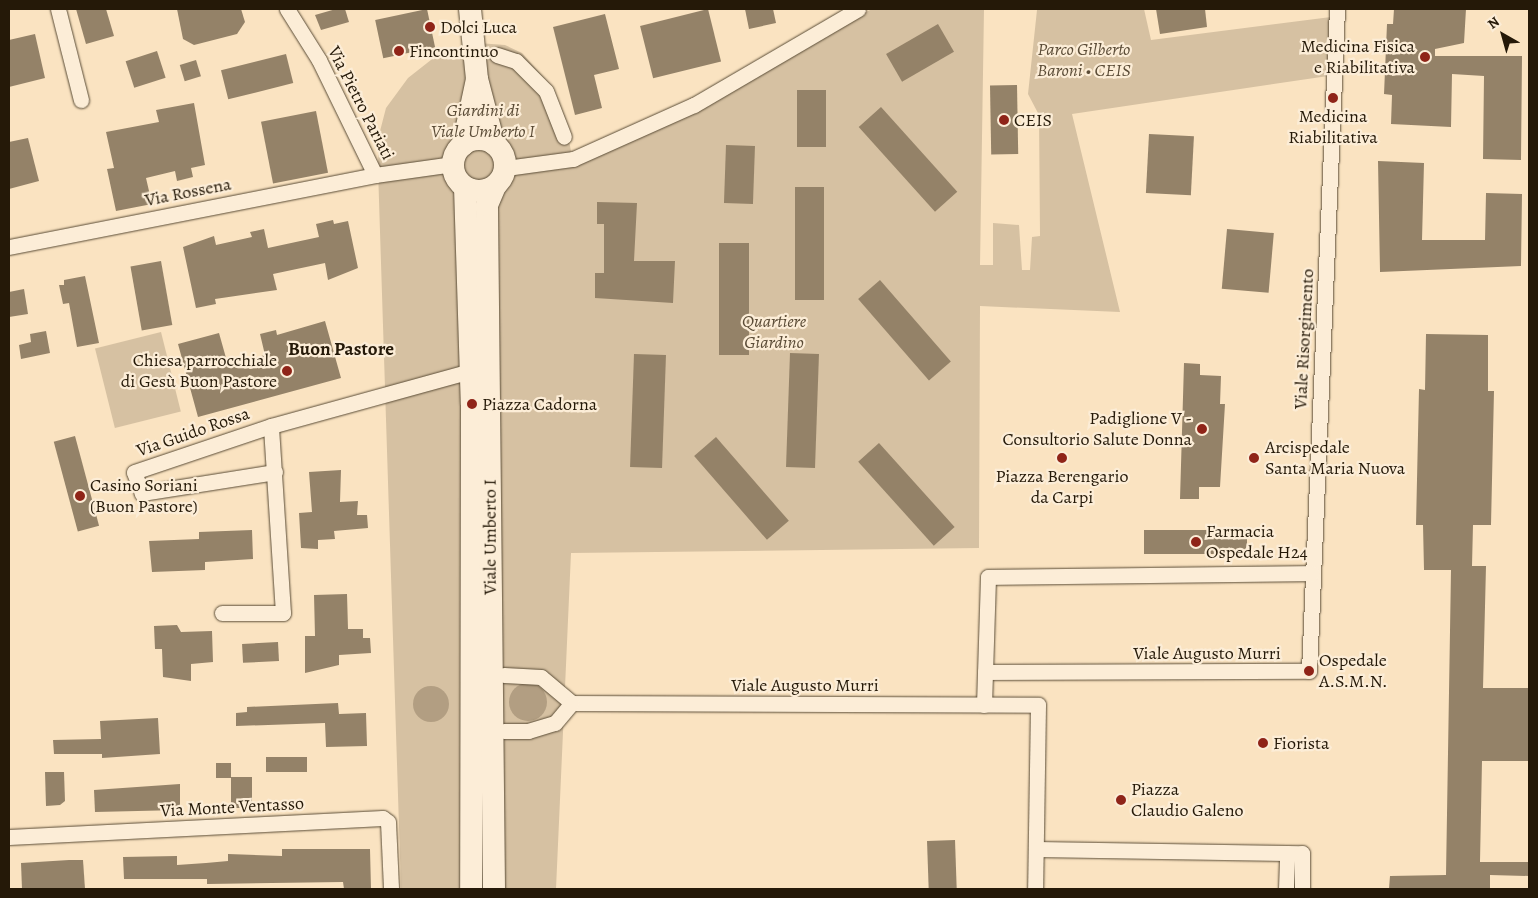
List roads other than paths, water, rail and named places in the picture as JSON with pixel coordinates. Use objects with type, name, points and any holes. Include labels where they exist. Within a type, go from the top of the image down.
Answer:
[{"type":"main road","points":[[470,9],[477,79],[494,144],[500,177],[480,192],[466,187],[458,154],[477,79]]},
{"type":"main road","points":[[458,154],[478,139],[494,144]]},
{"type":"main road","name":"Viale Umberto I","points":[[494,889],[487,205],[500,177]]},
{"type":"main road","name":"Viale Umberto I","points":[[466,187],[472,371],[471,889]]},
{"type":"street","points":[[58,9],[81,100]]},
{"type":"street","name":"Via Pietro Pariati","points":[[287,9],[319,60],[376,175],[458,154]]},
{"type":"street","points":[[500,177],[573,158],[694,105],[855,9]]},
{"type":"street","name":"Viale Risorgimento","points":[[1309,671],[1337,9]]},
{"type":"street","points":[[497,55],[516,61],[546,91],[564,137]]},
{"type":"street","name":"Via Rossena","points":[[9,247],[376,175]]},
{"type":"street","name":"Via Guido Rossa","points":[[275,472],[142,493],[134,472],[271,426],[472,371]]},
{"type":"street","name":"Via Guido Rossa","points":[[222,613],[283,613],[271,426]]},
{"type":"street","points":[[984,705],[988,576],[1312,573]]},
{"type":"street","name":"Viale Augusto Murri","points":[[985,672],[1309,671]]},
{"type":"street","points":[[504,675],[541,677],[572,703],[555,723],[528,731],[504,731]]},
{"type":"street","name":"Viale Augusto Murri","points":[[572,703],[1038,705],[1036,849]]},
{"type":"street","name":"Via Monte Ventasso","points":[[9,837],[383,818],[388,822],[391,889]]},
{"type":"street","points":[[1035,889],[1036,849],[1295,853]]},
{"type":"street","points":[[1286,889],[1295,853]]},
{"type":"street","points":[[1295,853],[1302,889]]},
{"type":"place","name":"Dolci Luca","points":[[430,27]]},
{"type":"place","name":"Fincontinuo","points":[[399,51]]},
{"type":"place","name":"Medicina Fisica e Riabilitativa","points":[[1425,57]]},
{"type":"place","name":"Medicina Riabilitativa","points":[[1333,98]]},
{"type":"place","name":"CEIS","points":[[1004,120]]},
{"type":"place","name":"Chiesa parrocchiale di Gesù Buon Pastore","points":[[287,371]]},
{"type":"place","name":"Piazza Cadorna","points":[[472,404]]},
{"type":"place","name":"Padiglione V - Consultorio Salute Donna","points":[[1202,429]]},
{"type":"place","name":"Piazza Berengario da Carpi","points":[[1062,458]]},
{"type":"place","name":"Arcispedale Santa Maria Nuova","points":[[1254,458]]},
{"type":"place","name":"Casino Soriani (Buon Pastore)","points":[[80,496]]},
{"type":"place","name":"Farmacia Ospedale H24","points":[[1196,542]]},
{"type":"place","name":"Ospedale A.S.M.N.","points":[[1309,671]]},
{"type":"place","name":"Fiorista","points":[[1263,743]]},
{"type":"place","name":"Piazza Claudio Galeno","points":[[1121,800]]},
{"type":"district","name":"Buon Pastore","points":[[341,350]]},
{"type":"park label","name":"Parco Gilberto Baroni • CEIS","points":[[1084,60]]},
{"type":"park label","name":"Giardini di Viale Umberto I","points":[[483,121]]},
{"type":"park label","name":"Quartiere Giardino","points":[[774,332]]}]
